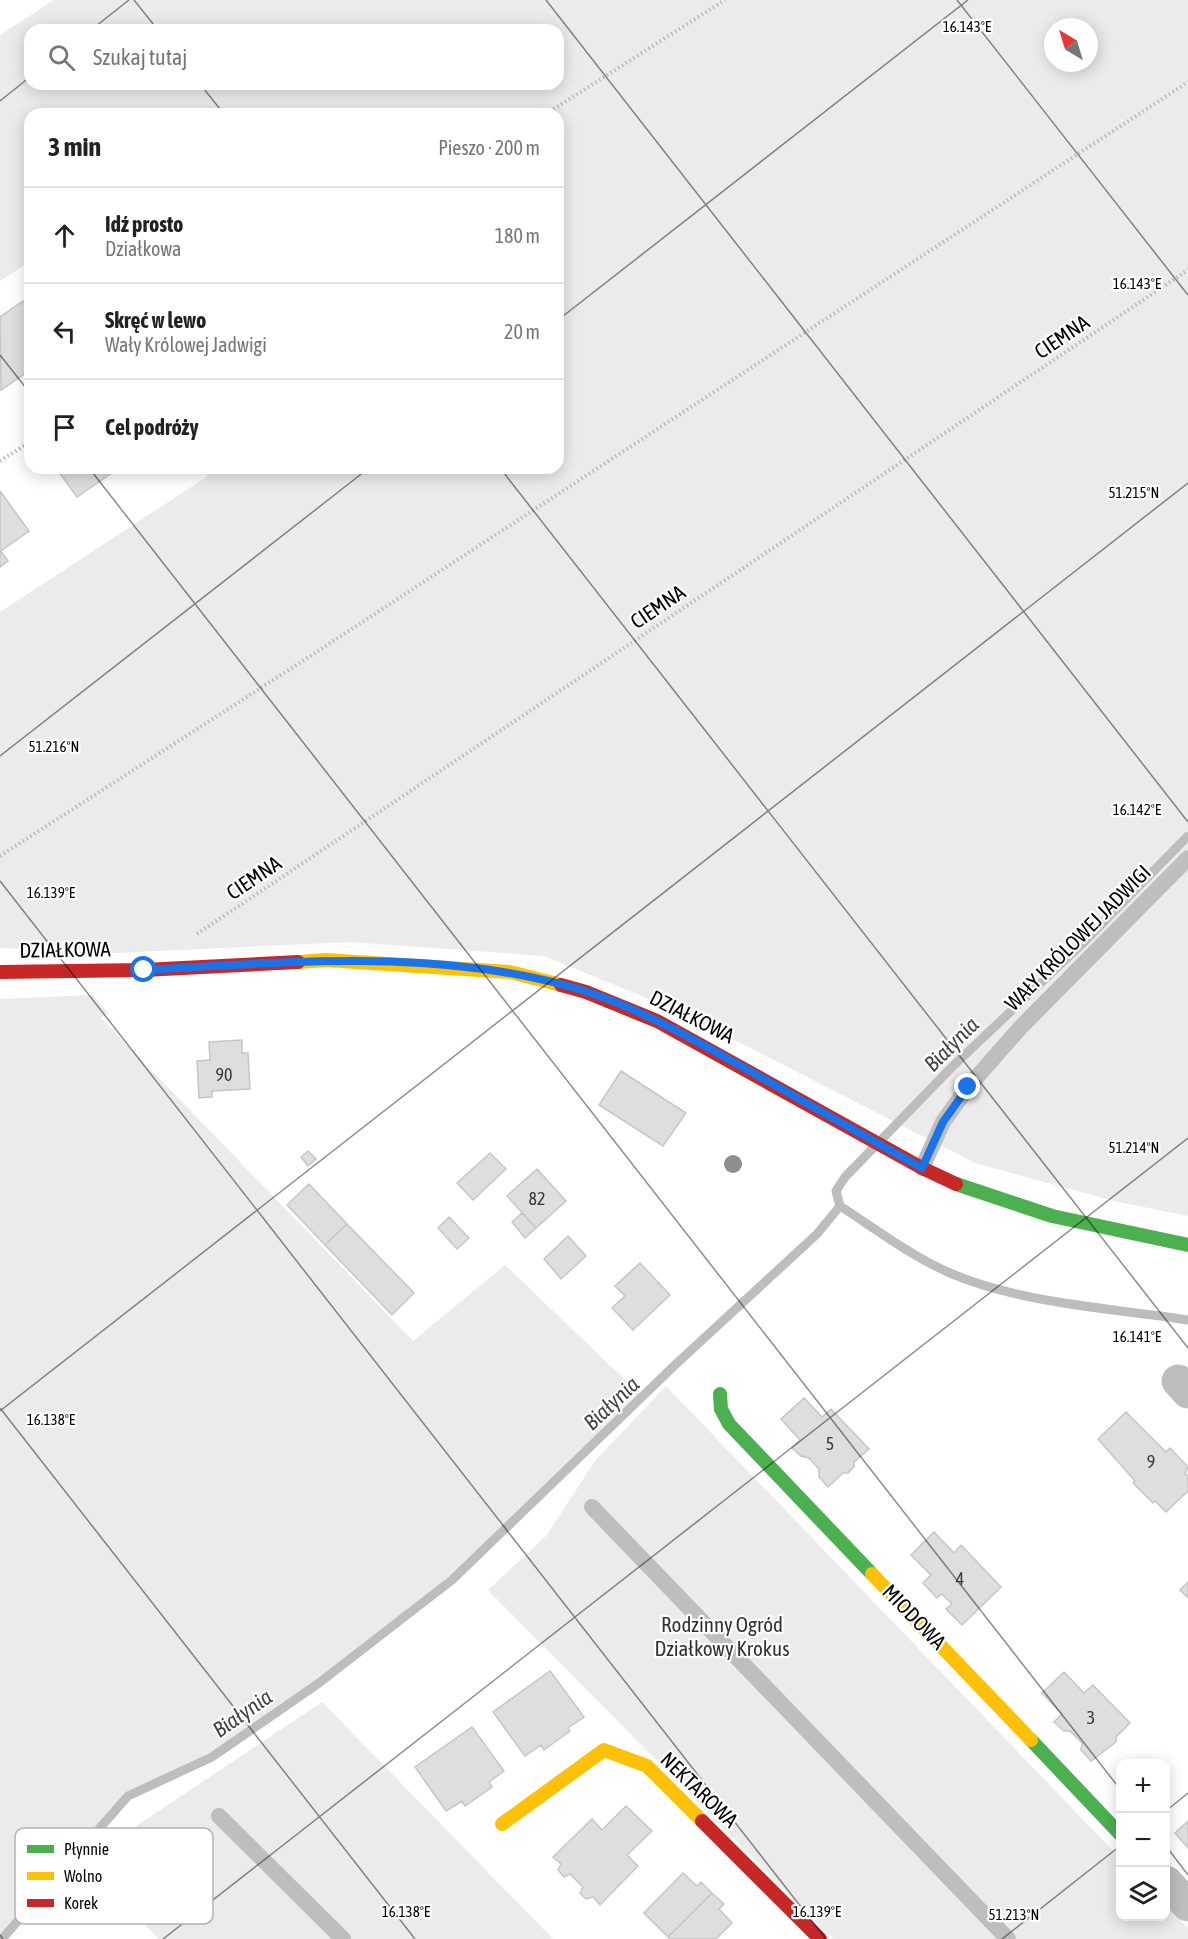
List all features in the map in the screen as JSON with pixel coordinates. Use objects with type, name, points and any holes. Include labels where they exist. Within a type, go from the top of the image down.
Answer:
[{"type":"street","name":"DZIAŁKOWA","points":[[0,972],[144,970],[326,960],[510,972],[586,992],[657,1021],[922,1168],[965,1188],[1113,1230],[1188,1245]]},
{"type":"street","name":"MIODOWA","points":[[720,1394],[721,1409],[729,1424],[1116,1830]]},
{"type":"street","name":"NEKTAROWA","points":[[502,1824],[604,1750],[647,1766],[820,1939]]},
{"type":"street","points":[[1170,1886],[1188,1905]]},
{"type":"lane","name":"WAŁY KRÓLOWEJ JADWIGI","points":[[922,1168],[943,1122],[968,1087],[1020,1028],[1188,858]]},
{"type":"lane","points":[[592,1507],[1008,1939]]},
{"type":"lane","points":[[219,1816],[343,1939]]},
{"type":"path","points":[[555,108],[725,0]]},
{"type":"path","points":[[0,856],[315,653],[1188,82]]},
{"type":"path","name":"CIEMNA","points":[[194,936],[1188,270]]},
{"type":"path","points":[[0,461],[24,446]]},
{"type":"green space","points":[[54,0],[1188,0],[1188,1216],[1114,1201],[975,1163],[678,1011],[544,956],[350,942],[115,953],[0,948],[0,612],[208,476],[207,474],[564,474],[564,108],[24,108],[24,266],[0,281],[0,35]]},
{"type":"green space","points":[[93,995],[108,1013],[101,1018],[413,1341],[505,1265],[642,1396],[452,1580],[319,1683],[212,1757],[128,1796],[99,1828],[15,1828],[15,1922],[0,1939],[0,999]]},
{"type":"green space","name":"Rodzinny Ogród Działkowy Krokus","points":[[666,1386],[1116,1854],[1116,1921],[1170,1921],[1170,1909],[1188,1928],[1188,1939],[833,1939],[488,1590],[546,1536],[595,1461]]},
{"type":"green space","points":[[322,1702],[553,1939],[159,1939],[144,1924],[213,1924],[213,1828],[133,1828]]},
{"type":"building","points":[[24,302],[24,374],[1,390],[0,317]]},
{"type":"building","points":[[60,474],[110,474],[77,497]]},
{"type":"building","points":[[0,491],[29,531],[1,551],[8,561],[0,567]]},
{"type":"building","points":[[242,1040],[242,1053],[248,1053],[250,1089],[212,1091],[212,1097],[199,1098],[197,1061],[210,1060],[209,1042]]},
{"type":"building","points":[[621,1071],[686,1113],[663,1146],[599,1105]]},
{"type":"building","points":[[308,1151],[316,1159],[308,1166],[301,1157]]},
{"type":"building","points":[[490,1153],[506,1169],[473,1200],[457,1183]]},
{"type":"building","points":[[537,1169],[566,1201],[536,1228],[507,1196]]},
{"type":"building","points":[[309,1184],[347,1224],[325,1245],[287,1205]]},
{"type":"building","points":[[522,1213],[536,1228],[525,1238],[512,1222]]},
{"type":"building","points":[[449,1217],[469,1238],[457,1249],[438,1228]]},
{"type":"building","points":[[347,1224],[414,1293],[392,1315],[325,1245]]},
{"type":"building","points":[[568,1236],[586,1256],[561,1279],[544,1259]]},
{"type":"building","points":[[640,1263],[670,1295],[633,1330],[612,1308],[625,1296],[615,1286]]},
{"type":"building","points":[[804,1398],[822,1417],[831,1409],[869,1449],[854,1462],[854,1467],[848,1473],[843,1473],[828,1487],[819,1477],[819,1469],[809,1458],[801,1456],[792,1448],[800,1440],[781,1419]]},
{"type":"building","points":[[1126,1412],[1166,1452],[1170,1448],[1188,1467],[1185,1473],[1188,1476],[1188,1491],[1166,1512],[1155,1501],[1153,1503],[1133,1483],[1135,1481],[1098,1439]]},
{"type":"building","points":[[934,1532],[954,1553],[961,1545],[1001,1587],[962,1625],[946,1609],[952,1604],[942,1594],[937,1598],[923,1583],[931,1575],[911,1555]]},
{"type":"building","points":[[1188,1582],[1188,1598],[1180,1590]]},
{"type":"building","points":[[550,1671],[584,1717],[568,1728],[570,1731],[544,1750],[541,1745],[525,1756],[493,1712]]},
{"type":"building","points":[[1064,1672],[1084,1693],[1093,1685],[1130,1723],[1116,1737],[1116,1742],[1091,1761],[1081,1750],[1082,1743],[1070,1731],[1064,1731],[1054,1722],[1062,1714],[1042,1693]]},
{"type":"building","points":[[472,1727],[504,1771],[489,1782],[492,1787],[465,1806],[462,1801],[446,1811],[415,1767]]},
{"type":"building","points":[[626,1806],[652,1831],[627,1855],[638,1866],[600,1905],[593,1897],[586,1899],[580,1893],[583,1887],[570,1874],[564,1877],[558,1870],[561,1864],[553,1857],[592,1819],[602,1830]]},
{"type":"building","points":[[1188,1821],[1188,1848],[1175,1833]]},
{"type":"building","points":[[683,1873],[697,1886],[701,1882],[712,1893],[668,1937],[644,1913]]},
{"type":"building","points":[[712,1893],[724,1904],[719,1909],[732,1923],[716,1939],[670,1939],[668,1937]]},
{"type":"waterway","name":"Białynia","points":[[100,1828],[128,1796],[212,1757],[319,1683],[452,1580],[675,1365],[817,1234],[840,1206],[836,1191],[845,1177],[952,1067],[1083,943],[1188,836]]},
{"type":"waterway","points":[[840,1206],[921,1259],[978,1283],[1007,1292],[1067,1304],[1188,1320]]},
{"type":"waterway","name":"Białynia","points":[[2,1939],[15,1924]]},
{"type":"traffic: fast","points":[[956,1184],[1052,1216],[1188,1245]]},
{"type":"traffic: fast","points":[[720,1394],[721,1409],[729,1424],[872,1574]]},
{"type":"traffic: fast","points":[[1031,1740],[1116,1830]]},
{"type":"traffic: slow","points":[[298,962],[326,960],[510,972],[561,985]]},
{"type":"traffic: slow","points":[[872,1574],[1031,1740]]},
{"type":"traffic: slow","points":[[502,1824],[604,1750],[647,1766],[702,1821]]},
{"type":"traffic: jam","points":[[0,972],[144,970],[298,962]]},
{"type":"traffic: jam","points":[[561,985],[586,992],[657,1021],[922,1168],[956,1184]]},
{"type":"traffic: jam","points":[[702,1821],[820,1939]]},
{"type":"route","points":[[144,970],[326,960],[417,964],[510,972],[551,982],[625,1006],[689,1037],[922,1168],[943,1122],[968,1087]]}]
